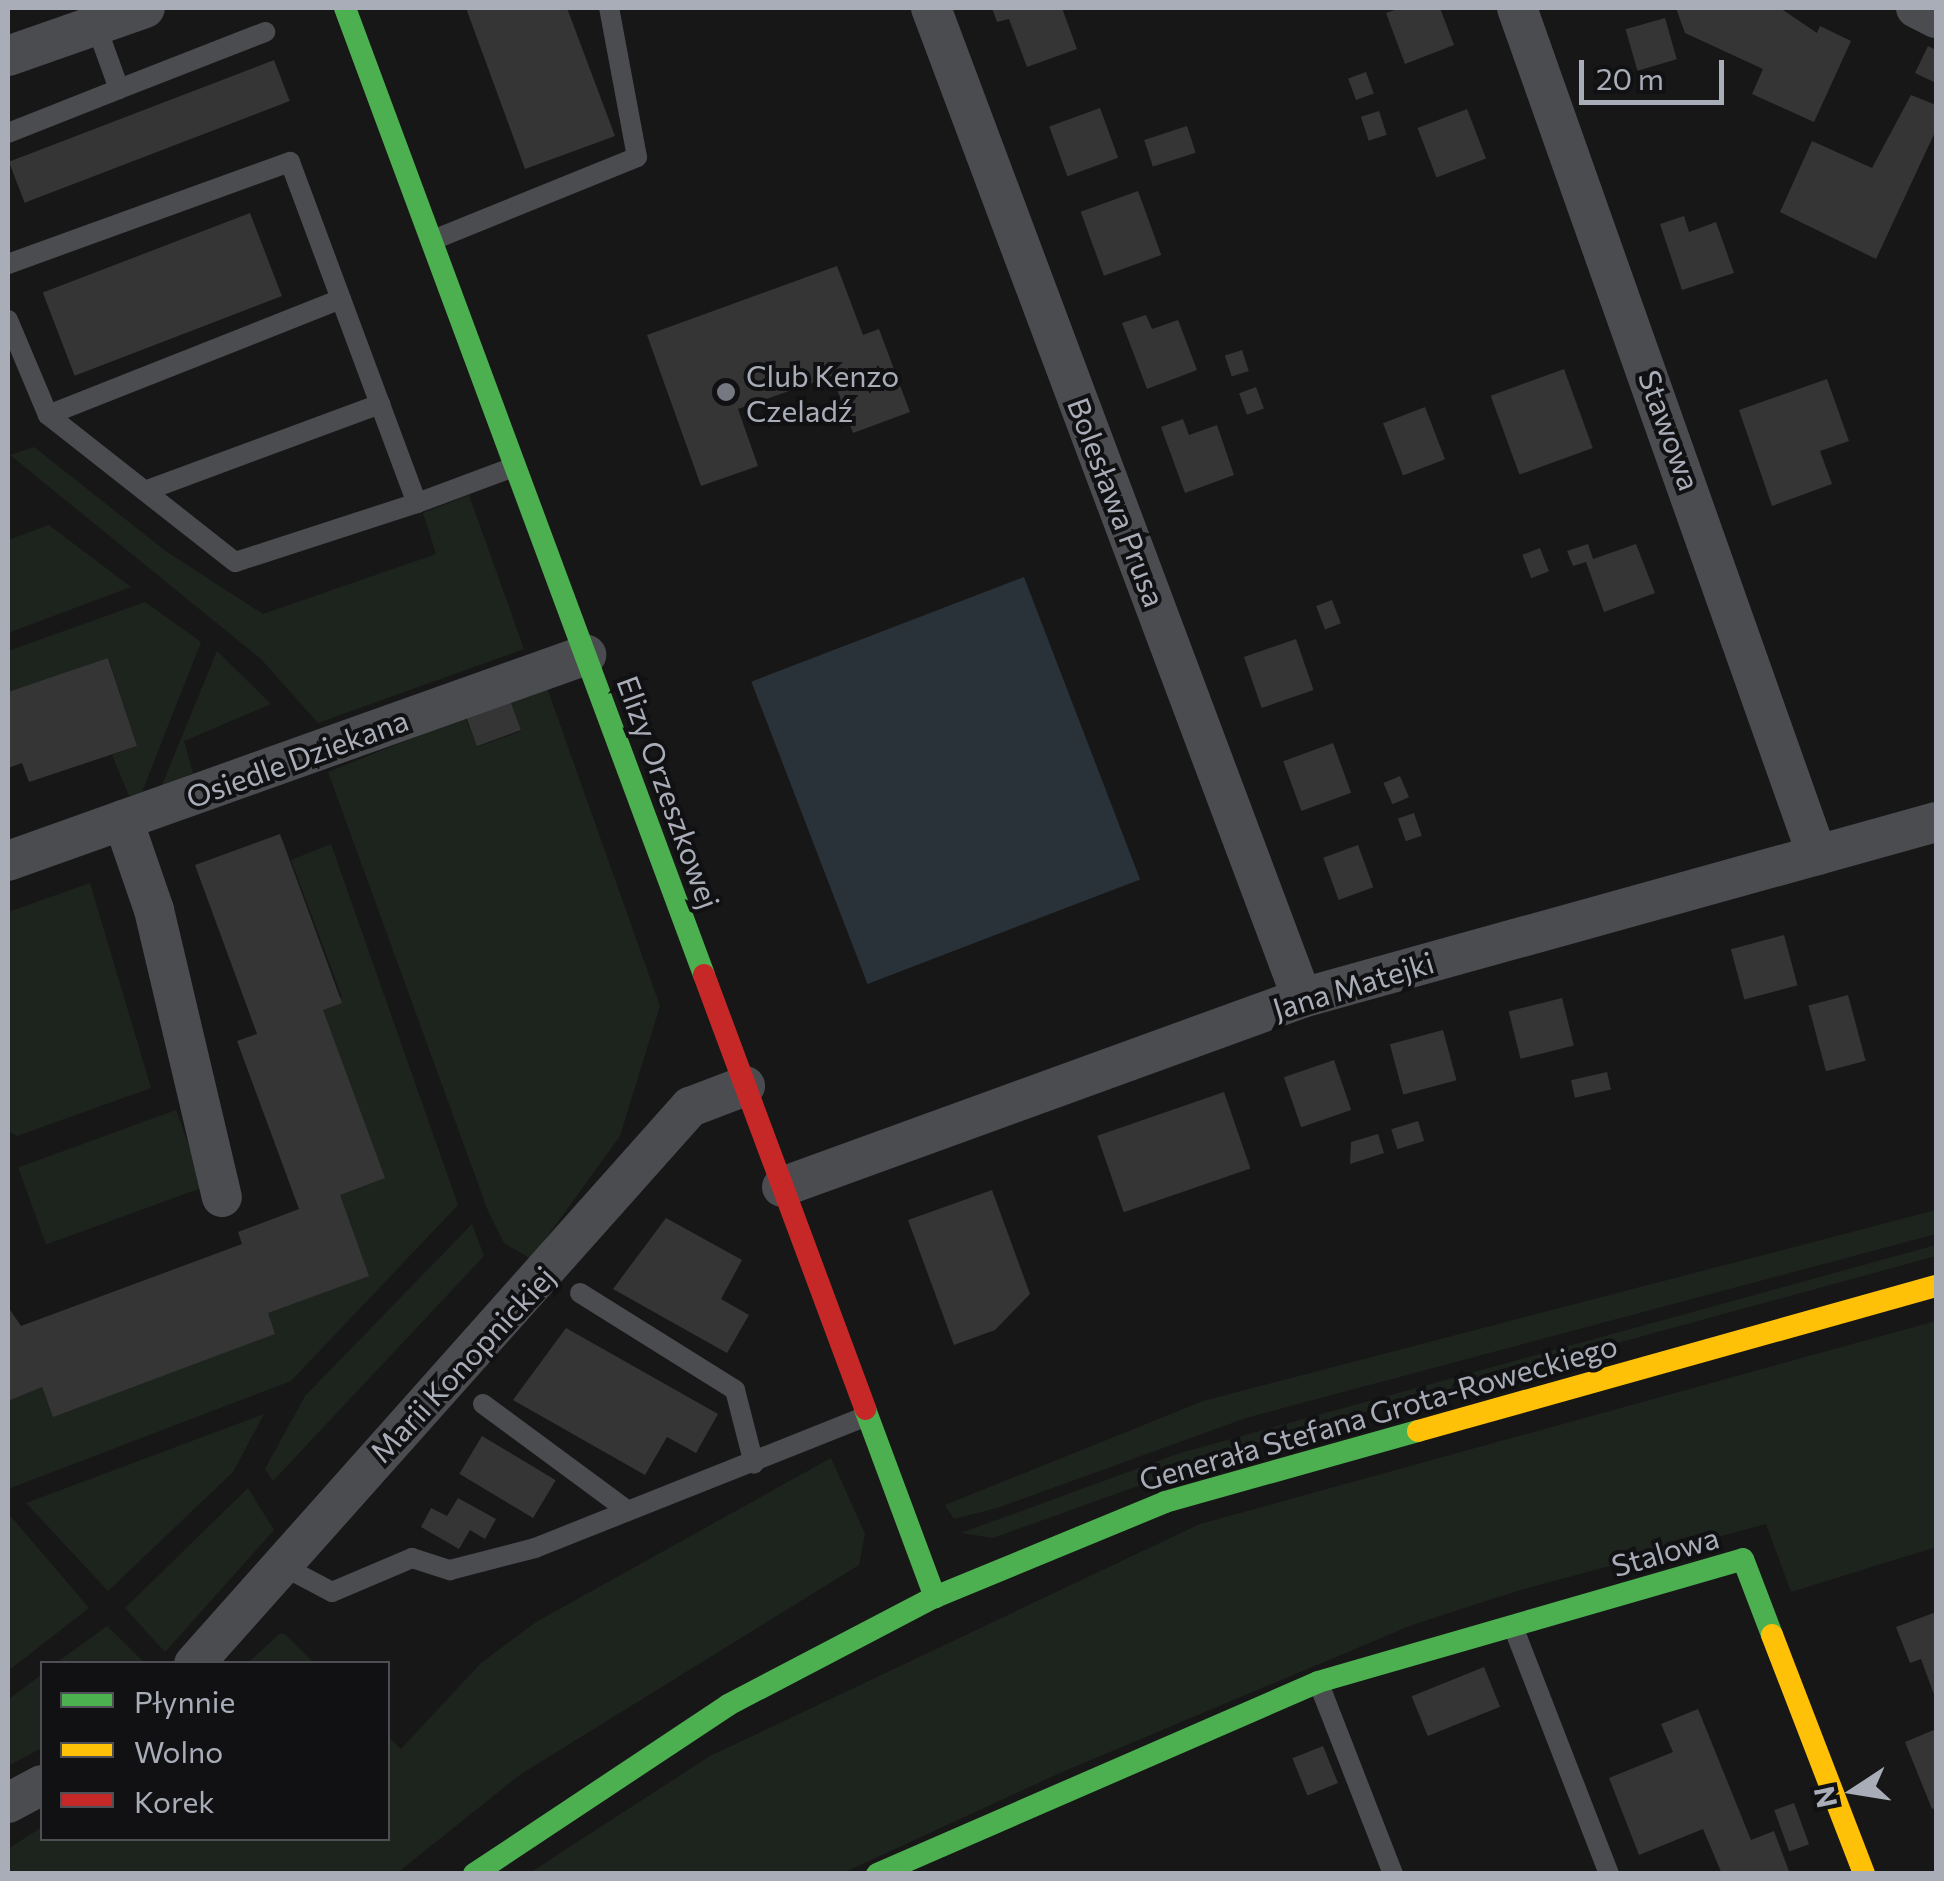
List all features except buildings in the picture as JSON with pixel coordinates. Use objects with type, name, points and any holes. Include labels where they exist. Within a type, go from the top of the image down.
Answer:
[{"type":"street","points":[[8,56],[145,8]]},
{"type":"street","name":"Elizy Orzeszkowej","points":[[346,8],[935,1598]]},
{"type":"street","name":"Bolesława Prusa","points":[[931,8],[1302,998]]},
{"type":"street","name":"Stawowa","points":[[1517,8],[1818,855]]},
{"type":"street","points":[[1916,8],[1936,18]]},
{"type":"street","name":"Osiedle Dziekana","points":[[8,860],[586,655]]},
{"type":"street","points":[[123,820],[154,910],[222,1197]]},
{"type":"street","name":"Jana Matejki","points":[[782,1187],[1302,998],[1936,822]]},
{"type":"street","name":"Marii Konopnickiej","points":[[196,1661],[277,1563],[515,1310],[690,1106],[745,1086]]},
{"type":"street","name":"Generała Stefana Grota-Roweckiego","points":[[474,1874],[542,1824],[728,1705],[935,1598],[1166,1502],[1936,1286]]},
{"type":"street","name":"Stalowa","points":[[930,1862],[1328,1679],[1743,1559],[1864,1874]]},
{"type":"street","points":[[8,1802],[40,1787]]},
{"type":"street","points":[[877,1874],[930,1862]]},
{"type":"lane","points":[[430,241],[637,157],[609,8]]},
{"type":"lane","points":[[96,25],[119,89]]},
{"type":"lane","points":[[8,133],[265,32]]},
{"type":"lane","points":[[8,264],[290,162],[417,502]]},
{"type":"lane","points":[[48,415],[340,299]]},
{"type":"lane","points":[[8,320],[48,415],[235,562],[514,466]]},
{"type":"lane","points":[[145,491],[380,404]]},
{"type":"lane","points":[[580,1293],[735,1390],[754,1464]]},
{"type":"lane","points":[[483,1404],[627,1510]]},
{"type":"lane","points":[[277,1563],[332,1592],[412,1558],[450,1570],[535,1548],[754,1464],[866,1416]]},
{"type":"lane","points":[[1513,1627],[1609,1874]]},
{"type":"lane","points":[[1328,1679],[1393,1874]]},
{"type":"shaded area","points":[[34,447],[167,552],[263,614],[436,554],[423,513],[469,495],[524,649],[318,723],[261,659],[10,455]]},
{"type":"shaded area","points":[[49,525],[131,587],[8,633],[8,540]]},
{"type":"shaded area","points":[[1024,577],[1140,879],[868,984],[751,682]]},
{"type":"shaded area","points":[[145,602],[201,642],[142,792],[129,796],[112,755],[137,746],[109,659],[8,692],[8,651]]},
{"type":"shaded area","points":[[217,651],[271,704],[184,741],[193,773],[162,785]]},
{"type":"shaded area","points":[[546,685],[660,1006],[620,1136],[531,1259],[504,1243],[488,1211],[328,772],[465,717],[477,747],[521,731],[510,699]]},
{"type":"shaded area","points":[[331,844],[458,1205],[291,1381],[8,1489],[8,1393],[39,1381],[50,1409],[269,1330],[262,1310],[336,1192],[319,1005],[342,997],[291,860]]},
{"type":"shaded area","points":[[90,883],[151,1088],[17,1136],[8,1131],[8,912]]},
{"type":"shaded area","points":[[176,1110],[204,1187],[46,1245],[18,1167]]},
{"type":"shaded area","points":[[1936,1210],[1936,1234],[1246,1418],[997,1508],[954,1519],[945,1505],[1203,1401]]},
{"type":"shaded area","points":[[472,1224],[484,1256],[273,1481],[265,1469],[305,1396]]},
{"type":"shaded area","points":[[1936,1245],[1936,1256],[1277,1436],[993,1538],[961,1533],[1180,1453]]},
{"type":"shaded area","points":[[1936,1321],[1936,1547],[1791,1592],[1766,1524],[1517,1591],[1412,1625],[1060,1773],[843,1873],[528,1874],[710,1756],[1200,1524]]},
{"type":"shaded area","points":[[264,1414],[233,1472],[108,1591],[26,1503]]},
{"type":"shaded area","points":[[831,1458],[865,1534],[859,1565],[521,1774],[397,1873],[8,1873],[8,1849],[40,1828],[40,1841],[390,1841],[390,1739],[401,1749],[481,1663],[536,1622]]},
{"type":"shaded area","points":[[248,1488],[274,1530],[165,1652],[125,1608]]},
{"type":"shaded area","points":[[8,1513],[89,1608],[8,1671]]},
{"type":"shaded area","points":[[107,1626],[143,1661],[59,1661]]},
{"type":"shaded area","points":[[279,1634],[285,1634],[312,1661],[250,1661]]},
{"type":"shaded area","points":[[40,1676],[40,1749],[8,1766],[8,1700]]},
{"type":"traffic: fast","points":[[345,8],[704,975]]},
{"type":"traffic: fast","points":[[865,1409],[935,1597]]},
{"type":"traffic: fast","points":[[474,1874],[728,1705],[935,1597],[1165,1502],[1418,1431]]},
{"type":"traffic: fast","points":[[877,1874],[1318,1682],[1743,1559],[1772,1635]]},
{"type":"traffic: slow","points":[[1418,1431],[1936,1286]]},
{"type":"traffic: slow","points":[[1772,1635],[1864,1874]]},
{"type":"traffic: jam","points":[[704,975],[865,1409]]},
{"type":"place","name":"Club Kenzo Czeladź","points":[[726,392]]}]
